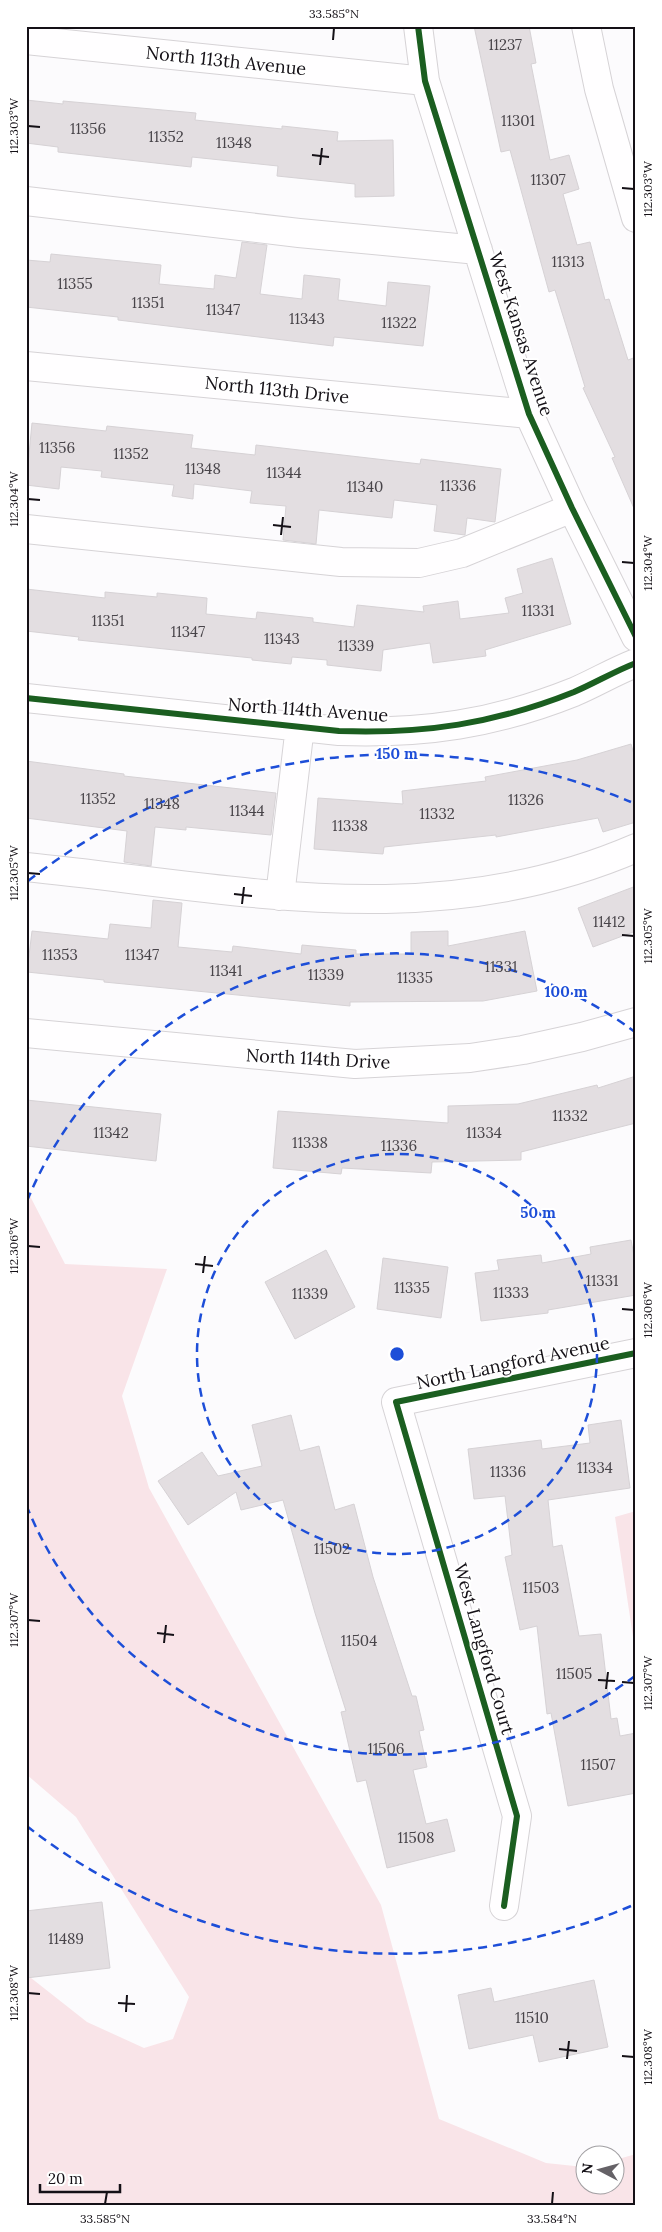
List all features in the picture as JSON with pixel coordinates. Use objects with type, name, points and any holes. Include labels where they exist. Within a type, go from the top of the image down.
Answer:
[{"type":"street","name":"West Kansas Avenue","points":[[418,26],[425,81],[529,414],[572,508],[636,637]]},
{"type":"street","points":[[586,26],[600,89],[636,218]]},
{"type":"street","name":"North 113th Avenue","points":[[26,40],[425,81]]},
{"type":"street","points":[[26,201],[290,232],[478,250]]},
{"type":"street","name":"North 113th Drive","points":[[26,366],[529,414]]},
{"type":"street","points":[[26,529],[332,561],[419,563],[462,553],[572,508]]},
{"type":"street","name":"North 114th Avenue","points":[[26,698],[300,726],[382,732],[432,730],[474,723],[526,709],[574,692],[636,662]]},
{"type":"street","points":[[280,896],[300,726]]},
{"type":"street","points":[[26,867],[280,896],[327,900],[384,901],[459,896],[501,889],[597,863],[636,848]]},
{"type":"street","name":"North 114th Drive","points":[[26,1033],[355,1064],[470,1058],[514,1052],[582,1037],[636,1022]]},
{"type":"street","name":"North Langford Avenue","points":[[396,1402],[636,1353]]},
{"type":"street","name":"West Langford Court","points":[[396,1402],[517,1816],[504,1906]]},
{"type":"shaded area","points":[[26,1194],[30,1196],[65,1264],[167,1269],[122,1396],[149,1488],[381,1905],[439,2119],[546,2163],[574,2166],[574,2194],[624,2194],[624,2157],[636,2154],[636,2206],[26,2206],[26,1974],[87,2022],[144,2048],[173,2039],[189,1997],[76,1817],[26,1774]]},
{"type":"shaded area","points":[[636,1511],[636,1657],[615,1517]]},
{"type":"building","points":[[474,26],[529,26],[536,63],[531,64],[550,160],[569,155],[579,189],[563,194],[577,245],[590,242],[605,300],[609,299],[628,360],[636,357],[636,513],[612,458],[615,457],[583,388],[585,387],[555,290],[549,292],[510,150],[501,152]]},
{"type":"building","points":[[26,100],[63,104],[63,101],[196,113],[195,120],[282,129],[282,126],[338,132],[337,141],[393,140],[394,196],[355,197],[355,184],[277,176],[278,166],[192,157],[191,167],[58,152],[58,147],[26,143]]},
{"type":"building","points":[[242,242],[267,245],[260,294],[302,299],[304,275],[340,279],[338,300],[386,306],[388,282],[430,286],[423,346],[334,337],[333,346],[118,320],[118,317],[26,307],[26,260],[50,262],[51,254],[161,265],[159,284],[214,289],[215,275],[236,278]]},
{"type":"building","points":[[32,423],[106,431],[107,426],[193,435],[191,448],[255,455],[256,445],[420,464],[421,459],[501,469],[495,522],[467,518],[465,535],[434,531],[437,505],[394,500],[392,518],[319,510],[316,544],[283,540],[286,506],[250,503],[252,491],[194,484],[193,499],[172,496],[174,485],[101,477],[102,471],[61,467],[59,489],[26,485]]},
{"type":"building","points":[[552,558],[571,624],[485,650],[486,656],[433,663],[430,643],[383,650],[381,671],[327,665],[327,660],[292,657],[291,664],[252,660],[252,658],[78,640],[79,637],[26,631],[26,589],[105,598],[105,592],[157,597],[157,593],[207,598],[206,614],[256,619],[257,612],[313,618],[313,622],[354,627],[357,605],[424,612],[423,606],[458,601],[460,619],[509,613],[505,598],[523,593],[517,569]]},
{"type":"building","points":[[631,744],[636,761],[636,822],[603,832],[598,818],[496,837],[496,835],[384,847],[383,854],[314,849],[318,798],[403,804],[402,791],[486,781],[485,777],[577,760]]},
{"type":"building","points":[[26,761],[124,774],[124,776],[276,793],[271,835],[186,827],[186,830],[155,827],[151,866],[124,862],[127,831],[26,818]]},
{"type":"building","points":[[636,886],[636,931],[593,947],[578,908]]},
{"type":"building","points":[[153,900],[182,903],[178,947],[232,952],[233,946],[301,954],[302,945],[356,950],[356,954],[411,954],[411,932],[448,931],[448,946],[525,931],[537,991],[483,1001],[350,1002],[350,1006],[104,982],[104,980],[27,972],[32,931],[108,939],[110,924],[151,928]]},
{"type":"building","points":[[636,1076],[636,1123],[521,1152],[521,1160],[432,1162],[431,1173],[342,1168],[341,1174],[273,1168],[278,1111],[448,1123],[448,1106],[518,1104],[597,1085],[598,1088]]},
{"type":"building","points":[[26,1100],[161,1114],[156,1161],[26,1146]]},
{"type":"building","points":[[631,1240],[636,1266],[636,1295],[548,1310],[548,1313],[481,1321],[475,1273],[499,1270],[497,1260],[541,1255],[542,1263],[591,1254],[590,1247]]},
{"type":"building","points":[[326,1250],[355,1307],[295,1339],[265,1282]]},
{"type":"building","points":[[383,1258],[448,1267],[441,1318],[377,1309]]},
{"type":"building","points":[[291,1415],[300,1451],[319,1446],[335,1510],[354,1504],[373,1577],[412,1696],[416,1696],[424,1730],[419,1731],[427,1767],[413,1770],[426,1824],[447,1819],[455,1851],[387,1868],[366,1780],[357,1782],[341,1712],[346,1711],[315,1613],[283,1500],[241,1510],[236,1492],[188,1525],[158,1481],[202,1452],[218,1476],[262,1466],[252,1425]]},
{"type":"building","points":[[621,1420],[630,1488],[548,1500],[553,1547],[562,1545],[579,1636],[601,1634],[611,1719],[617,1718],[620,1736],[636,1733],[636,1793],[568,1806],[551,1713],[547,1714],[537,1626],[520,1630],[505,1557],[512,1555],[505,1496],[474,1499],[468,1449],[541,1440],[542,1449],[590,1443],[588,1425]]},
{"type":"building","points":[[102,1902],[110,1968],[26,1978],[26,1911]]},
{"type":"building","points":[[594,1980],[608,2047],[539,2062],[533,2035],[469,2049],[458,1995],[491,1988],[494,2002]]},
{"type":"cycle path","points":[[418,26],[425,81],[529,414],[572,508],[636,637]]},
{"type":"cycle path","points":[[26,698],[339,731],[400,731],[458,725],[515,712],[574,692],[636,663]]},
{"type":"cycle path","points":[[504,1906],[517,1816],[396,1402],[636,1353]]}]
